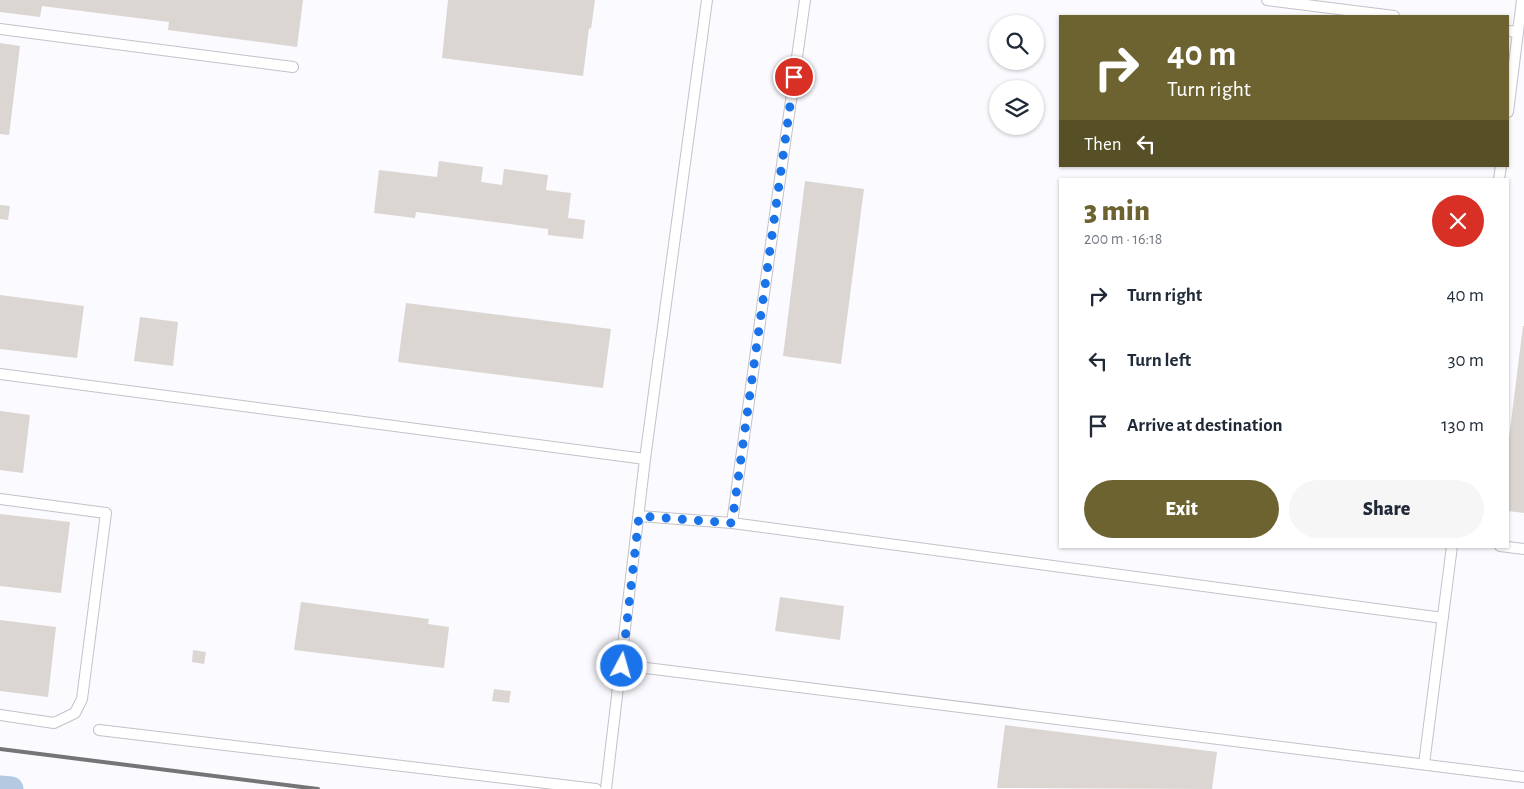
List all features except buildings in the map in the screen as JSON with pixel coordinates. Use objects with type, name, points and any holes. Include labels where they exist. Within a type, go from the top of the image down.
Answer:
[{"type":"lane","points":[[606,789],[645,460],[707,0]]},
{"type":"lane","points":[[732,523],[805,0]]},
{"type":"lane","points":[[1267,0],[1386,15]]},
{"type":"lane","points":[[1509,96],[1513,31],[1522,0]]},
{"type":"lane","points":[[0,29],[293,67]]},
{"type":"lane","points":[[0,374],[645,460]]},
{"type":"lane","points":[[0,499],[106,513],[82,699],[75,713],[54,723],[0,715]]},
{"type":"lane","points":[[639,516],[732,523],[1443,618]]},
{"type":"lane","points":[[1424,764],[1452,548]]},
{"type":"lane","points":[[1509,548],[1524,550]]},
{"type":"lane","points":[[622,666],[1524,777]]},
{"type":"lane","points":[[99,730],[596,789]]},
{"type":"waterway","points":[[0,788],[11,789]]},
{"type":"railway","points":[[0,749],[318,789]]},
{"type":"route","points":[[622,666],[639,516],[732,523],[794,77]]}]
